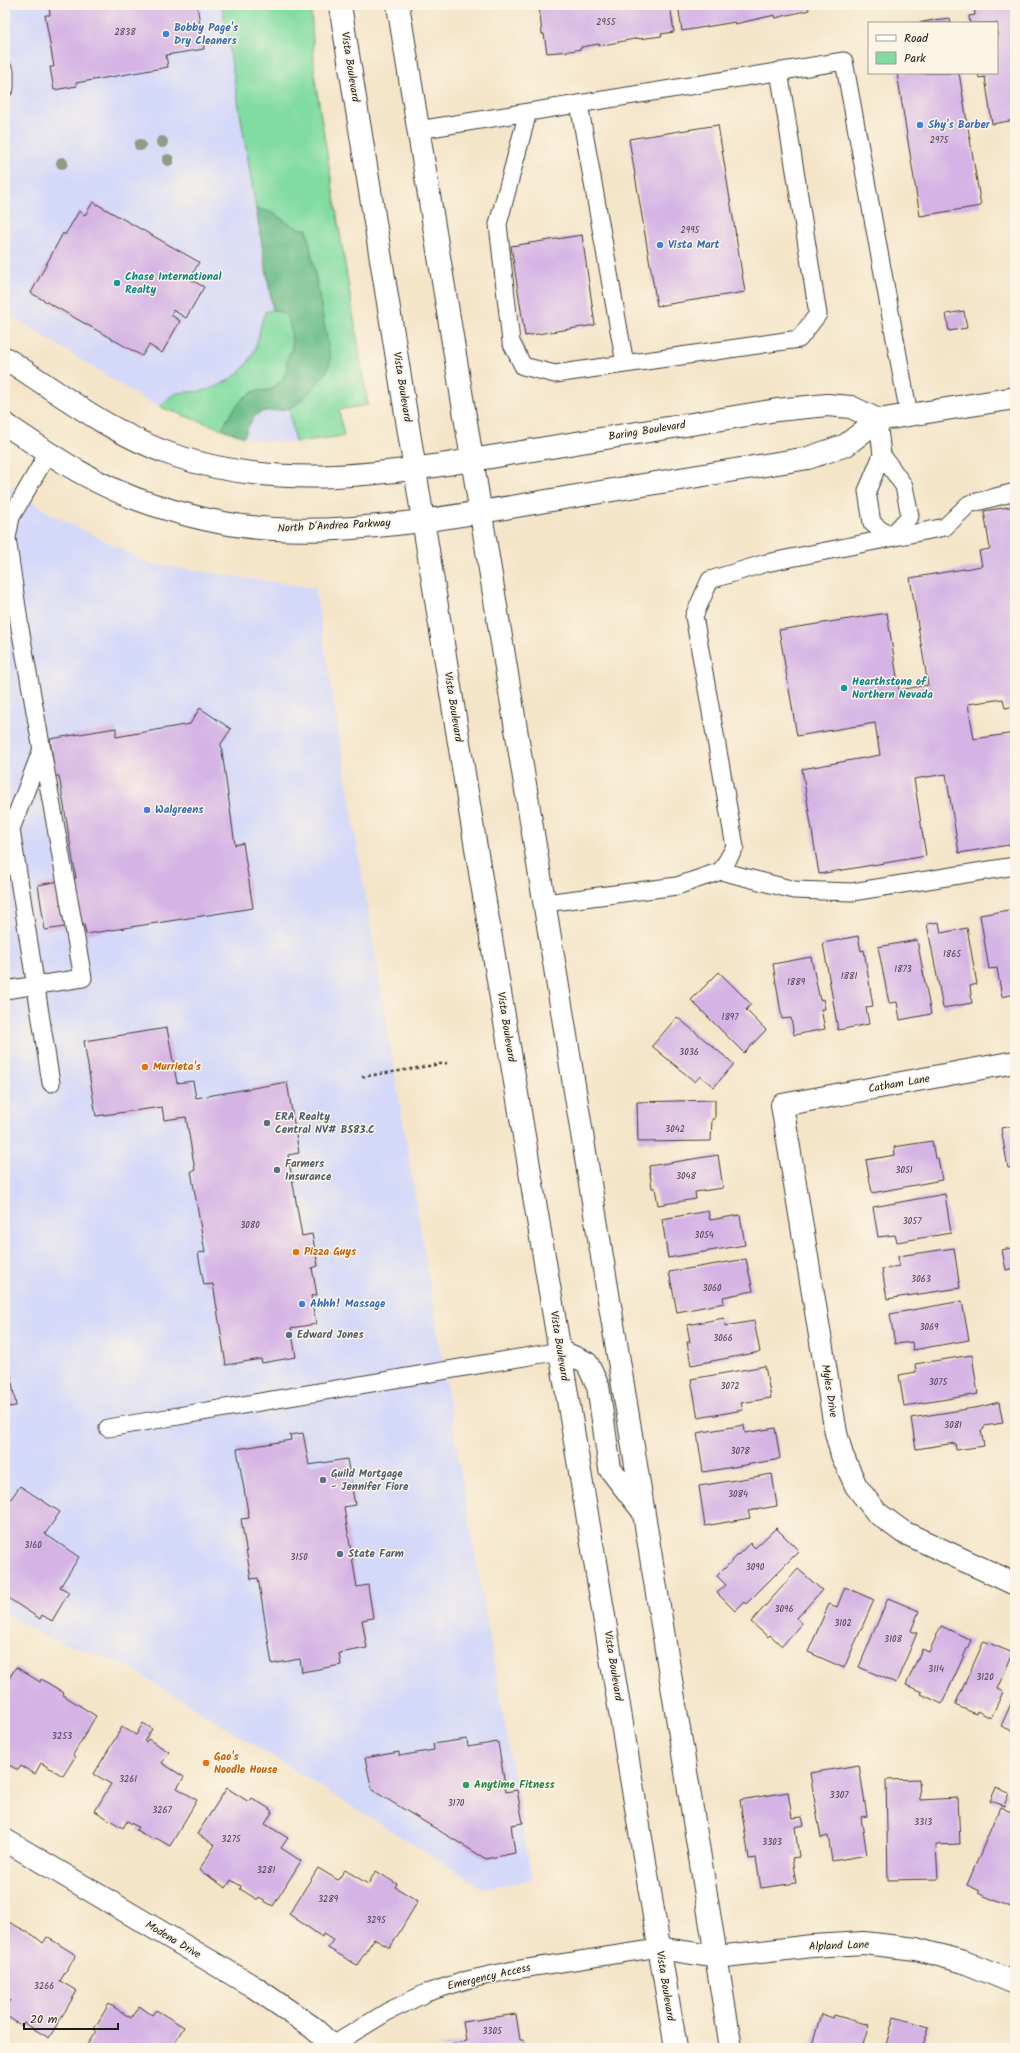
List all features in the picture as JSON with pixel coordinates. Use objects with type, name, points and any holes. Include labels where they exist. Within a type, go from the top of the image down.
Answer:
[{"type":"main road","name":"Vista Boulevard","points":[[340,5],[423,520],[676,2048]]},
{"type":"main road","points":[[398,5],[731,2048]]},
{"type":"main road","points":[[5,358],[99,420],[144,444],[202,464],[259,474],[283,476],[332,476],[415,469]]},
{"type":"main road","points":[[423,520],[808,458],[846,445],[878,420],[1015,398]]},
{"type":"main road","name":"Baring Boulevard","points":[[415,469],[777,410],[828,405],[851,407],[878,420]]},
{"type":"main road","name":"North D'Andrea Parkway","points":[[5,424],[48,453],[91,479],[122,494],[182,513],[227,524],[274,529],[307,529],[423,520]]},
{"type":"main road","name":"Catham Lane","points":[[782,1105],[1015,1062]]},
{"type":"main road","name":"Myles Drive","points":[[782,1105],[836,1434],[842,1455],[856,1486],[878,1513],[902,1532],[1015,1584]]},
{"type":"main road","points":[[560,1351],[586,1363],[598,1386],[610,1469],[644,1512]]},
{"type":"main road","name":"Modena Drive","points":[[5,1840],[254,1987],[307,2023],[334,2046]]},
{"type":"main road","name":"Alpland Lane","points":[[659,1948],[717,1957],[812,1946],[864,1943],[923,1951],[964,1962],[1015,1983]]},
{"type":"lane","points":[[418,130],[844,61],[908,415]]},
{"type":"lane","points":[[5,71],[5,88]]},
{"type":"lane","points":[[528,112],[498,224],[511,342],[523,366],[555,374],[799,339],[818,314],[779,71]]},
{"type":"lane","points":[[579,104],[625,364]]},
{"type":"lane","points":[[878,420],[882,455],[868,491],[872,523],[890,537]]},
{"type":"lane","points":[[5,990],[83,978],[11,570],[7,538],[11,517],[48,453]]},
{"type":"lane","points":[[882,455],[904,486],[910,516],[890,537]]},
{"type":"lane","points":[[721,871],[735,847],[694,616],[710,580],[766,563],[945,527],[969,504],[1015,492]]},
{"type":"lane","points":[[42,749],[11,830],[37,986],[51,1083]]},
{"type":"lane","points":[[545,903],[677,886],[721,871],[794,890],[852,892],[1015,866]]},
{"type":"lane","points":[[108,1428],[560,1351]]},
{"type":"lane","name":"Emergency Access","points":[[334,2046],[387,2012],[426,1993],[467,1980],[523,1968],[659,1948]]},
{"type":"path","points":[[362,1077],[447,1063]]},
{"type":"shaded area","points":[[5,5],[222,5],[295,442],[262,441],[244,437],[160,407],[145,400],[5,312]]},
{"type":"shaded area","points":[[5,482],[51,514],[151,564],[315,588],[459,1462],[532,1880],[483,1888],[122,1663],[46,1637],[5,1613]]},
{"type":"green space","points":[[222,5],[311,5],[315,79],[368,405],[339,410],[344,436],[295,442],[284,378],[271,390],[255,391],[244,397],[228,418],[222,429],[160,407],[174,394],[201,391],[215,387],[240,372],[253,354],[265,312],[273,310]]},
{"type":"green space","points":[[256,209],[271,212],[294,226],[307,229],[331,361],[326,373],[297,404],[276,411],[264,411],[259,413],[254,417],[249,425],[244,437],[222,429],[231,413],[244,398],[257,391],[271,389],[279,383],[285,374],[289,354],[292,350],[291,331],[288,319],[280,312],[273,310]]},
{"type":"building","points":[[49,5],[197,5],[204,49],[166,55],[168,67],[76,83],[77,86],[54,90],[50,67],[54,67],[45,15],[50,15]]},
{"type":"building","points":[[539,5],[670,5],[674,32],[661,34],[662,36],[639,38],[599,46],[599,44],[581,47],[581,49],[570,51],[547,53],[544,34],[542,34]]},
{"type":"building","points":[[678,5],[808,5],[809,10],[775,18],[775,15],[735,24],[735,22],[682,31]]},
{"type":"building","points":[[974,5],[1015,5],[1015,120],[992,124],[985,77],[979,78],[978,74],[998,74],[998,22],[970,22],[969,16],[975,15]]},
{"type":"building","points":[[950,18],[951,22],[924,22]]},
{"type":"building","points":[[897,74],[959,74],[981,206],[920,216]]},
{"type":"building","points":[[718,125],[745,292],[657,306],[629,139]]},
{"type":"building","name":"Chase International Realty","points":[[93,202],[199,262],[190,279],[204,287],[186,318],[173,310],[171,315],[180,321],[162,353],[149,345],[142,356],[31,293],[63,233],[65,235],[79,211],[85,215]]},
{"type":"building","points":[[582,235],[595,325],[525,336],[511,246]]},
{"type":"building","points":[[964,311],[967,328],[949,331],[946,314]]},
{"type":"building","name":"Hearthstone of Northern Nevada","points":[[1015,506],[1015,706],[1005,708],[1003,699],[968,704],[974,739],[1015,733],[1015,844],[959,853],[946,774],[914,779],[926,856],[819,874],[802,769],[880,755],[875,723],[797,736],[779,630],[887,613],[899,690],[928,685],[910,578],[982,566],[979,551],[990,549],[984,511]]},
{"type":"building","name":"Walgreens","points":[[200,708],[231,729],[221,744],[235,845],[243,843],[253,908],[86,934],[84,924],[45,930],[38,885],[76,878],[59,776],[55,776],[50,739],[116,728],[116,737],[190,724]]},
{"type":"building","points":[[1015,909],[1015,994],[1002,997],[997,968],[989,969],[980,915]]},
{"type":"building","points":[[939,922],[941,933],[967,928],[977,984],[970,986],[972,1003],[943,1008],[927,924]]},
{"type":"building","points":[[858,936],[861,951],[864,950],[873,1006],[866,1007],[869,1024],[838,1030],[823,943]]},
{"type":"building","points":[[917,940],[931,1014],[900,1020],[897,1002],[889,1003],[878,947]]},
{"type":"building","points":[[811,957],[820,1000],[823,999],[825,1009],[821,1009],[825,1029],[794,1035],[791,1018],[782,1019],[773,964]]},
{"type":"building","points":[[719,972],[751,1004],[746,1010],[766,1030],[744,1053],[691,1000]]},
{"type":"building","points":[[677,1017],[734,1064],[714,1087],[700,1076],[695,1082],[652,1046]]},
{"type":"building","points":[[167,1028],[177,1083],[193,1081],[196,1098],[287,1082],[299,1153],[288,1155],[302,1236],[312,1234],[318,1266],[312,1268],[317,1295],[311,1296],[316,1324],[291,1328],[296,1357],[262,1363],[261,1359],[226,1365],[213,1284],[204,1285],[198,1253],[205,1252],[191,1171],[195,1170],[186,1117],[164,1120],[162,1107],[96,1116],[84,1041]]},
{"type":"building","points":[[715,1100],[715,1119],[712,1119],[711,1141],[638,1142],[637,1102]]},
{"type":"building","points":[[1015,1126],[1015,1167],[1008,1168],[1001,1128]]},
{"type":"building","points":[[932,1141],[935,1158],[938,1158],[942,1180],[872,1193],[866,1160],[895,1155],[894,1147]]},
{"type":"building","points":[[718,1155],[723,1188],[695,1192],[696,1199],[658,1205],[655,1188],[652,1188],[649,1166]]},
{"type":"building","points":[[945,1194],[951,1233],[897,1242],[895,1235],[878,1237],[873,1207]]},
{"type":"building","points":[[708,1211],[710,1220],[740,1215],[745,1245],[668,1258],[662,1219]]},
{"type":"building","points":[[1015,1247],[1015,1268],[1006,1270],[1002,1250]]},
{"type":"building","points":[[954,1248],[960,1288],[887,1299],[882,1269],[899,1266],[898,1256]]},
{"type":"building","points":[[746,1259],[753,1291],[723,1297],[724,1303],[677,1312],[669,1272]]},
{"type":"building","points":[[962,1301],[969,1340],[913,1350],[912,1342],[895,1344],[890,1314]]},
{"type":"building","points":[[724,1318],[725,1326],[754,1321],[760,1352],[691,1365],[687,1342],[690,1342],[687,1325]]},
{"type":"building","points":[[5,1340],[16,1406],[5,1407]]},
{"type":"building","points":[[972,1355],[978,1394],[904,1406],[899,1375],[916,1372],[915,1364]]},
{"type":"building","points":[[765,1366],[771,1398],[741,1403],[743,1410],[698,1418],[691,1379]]},
{"type":"building","points":[[999,1402],[1003,1423],[984,1426],[984,1429],[981,1430],[984,1446],[956,1450],[955,1443],[916,1449],[911,1418],[980,1407]]},
{"type":"building","points":[[744,1425],[745,1433],[775,1428],[780,1458],[703,1472],[697,1433]]},
{"type":"building","points":[[303,1433],[309,1465],[347,1459],[355,1505],[344,1507],[347,1527],[357,1587],[368,1585],[373,1618],[362,1620],[367,1648],[339,1653],[341,1665],[302,1672],[300,1659],[272,1664],[258,1578],[251,1579],[241,1519],[249,1518],[237,1449],[291,1440],[290,1435]]},
{"type":"building","points":[[772,1474],[777,1506],[748,1511],[750,1518],[705,1526],[699,1486]]},
{"type":"building","points":[[20,1486],[60,1512],[45,1534],[79,1557],[60,1587],[69,1592],[52,1621],[42,1615],[40,1619],[5,1596],[5,1507]]},
{"type":"building","points":[[776,1528],[799,1551],[746,1604],[744,1602],[735,1611],[717,1593],[726,1585],[717,1576],[750,1543],[755,1548]]},
{"type":"building","points":[[798,1569],[822,1590],[797,1618],[802,1623],[782,1646],[770,1635],[768,1637],[751,1622]]},
{"type":"building","points":[[845,1587],[874,1600],[844,1668],[808,1652],[829,1604],[837,1607]]},
{"type":"building","points":[[888,1598],[919,1611],[911,1631],[917,1633],[896,1683],[859,1667]]},
{"type":"building","points":[[941,1626],[971,1640],[942,1704],[921,1694],[922,1692],[906,1685],[922,1649],[929,1652]]},
{"type":"building","points":[[984,1641],[1013,1653],[997,1689],[1003,1692],[991,1718],[977,1711],[976,1714],[955,1705]]},
{"type":"building","points":[[16,1667],[40,1682],[41,1679],[61,1691],[64,1693],[63,1695],[96,1716],[73,1755],[75,1757],[63,1776],[41,1763],[35,1774],[21,1766],[18,1770],[5,1763],[5,1685]]},
{"type":"building","points":[[1015,1695],[1015,1732],[1001,1726]]},
{"type":"building","points":[[143,1723],[152,1729],[144,1741],[146,1742],[148,1739],[169,1752],[162,1763],[184,1777],[177,1788],[197,1800],[170,1846],[156,1838],[154,1840],[136,1830],[138,1827],[127,1821],[123,1828],[95,1811],[111,1784],[94,1774],[122,1727],[136,1735]]},
{"type":"building","points":[[467,1739],[468,1747],[498,1742],[506,1792],[517,1790],[523,1823],[511,1825],[515,1853],[486,1859],[372,1790],[365,1758],[399,1752],[399,1756],[434,1750],[433,1744]]},
{"type":"building","points":[[859,1765],[867,1816],[861,1817],[867,1855],[832,1861],[828,1836],[821,1838],[810,1773]]},
{"type":"building","points":[[919,1779],[920,1800],[958,1798],[960,1844],[936,1845],[938,1879],[888,1880],[886,1780]]},
{"type":"building","points":[[227,1788],[249,1802],[252,1798],[273,1811],[265,1824],[288,1838],[281,1848],[301,1861],[273,1906],[259,1898],[258,1900],[240,1889],[241,1886],[231,1880],[226,1888],[199,1870],[215,1845],[197,1834]]},
{"type":"building","points":[[996,1788],[1009,1793],[1004,1806],[990,1801]]},
{"type":"building","points":[[788,1792],[792,1818],[802,1817],[804,1825],[795,1827],[799,1857],[792,1858],[796,1883],[761,1888],[756,1858],[749,1859],[740,1800]]},
{"type":"building","points":[[1000,1807],[1015,1814],[1015,1897],[1011,1907],[978,1893],[980,1891],[967,1885]]},
{"type":"building","points":[[318,1868],[338,1880],[345,1870],[368,1884],[376,1871],[397,1884],[395,1887],[418,1901],[390,1948],[374,1939],[357,1965],[328,1948],[333,1940],[323,1934],[322,1937],[289,1914]]},
{"type":"building","points":[[5,1920],[33,1935],[43,1943],[47,1937],[76,1955],[60,1981],[77,1991],[49,2038],[24,2023],[22,2026],[5,2015],[5,2008],[10,2000],[5,1997]]},
{"type":"building","points":[[109,2004],[131,2018],[139,2006],[152,2015],[156,2010],[184,2027],[171,2048],[85,2048],[96,2031],[94,2029]]},
{"type":"building","points":[[516,2014],[520,2040],[524,2040],[525,2048],[434,2048],[466,2041],[463,2022]]},
{"type":"building","points":[[821,2014],[833,2018],[834,2015],[869,2025],[862,2048],[811,2048]]},
{"type":"building","points":[[894,2017],[929,2027],[922,2048],[885,2048]]},
{"type":"place","name":"Bobby Page's Dry Cleaners","points":[[166,34]]},
{"type":"place","name":"Shy's Barber","points":[[920,125]]},
{"type":"place","name":"Vista Mart","points":[[660,245]]},
{"type":"place","name":"Chase International Realty","points":[[117,283]]},
{"type":"place","name":"Hearthstone of Northern Nevada","points":[[844,688]]},
{"type":"place","name":"Walgreens","points":[[147,810]]},
{"type":"place","name":"Murrieta's","points":[[145,1067]]},
{"type":"place","name":"ERA Realty Central NV# B583.C","points":[[267,1123]]},
{"type":"place","name":"Farmers Insurance","points":[[277,1170]]},
{"type":"place","name":"Pizza Guys","points":[[296,1252]]},
{"type":"place","name":"Ahhh! Massage","points":[[302,1304]]},
{"type":"place","name":"Edward Jones","points":[[289,1335]]},
{"type":"place","name":"Guild Mortgage - Jennifer Fiore","points":[[323,1480]]},
{"type":"place","name":"State Farm","points":[[340,1554]]},
{"type":"place","name":"Gao's Noodle House","points":[[206,1763]]},
{"type":"place","name":"Anytime Fitness","points":[[466,1785]]}]
